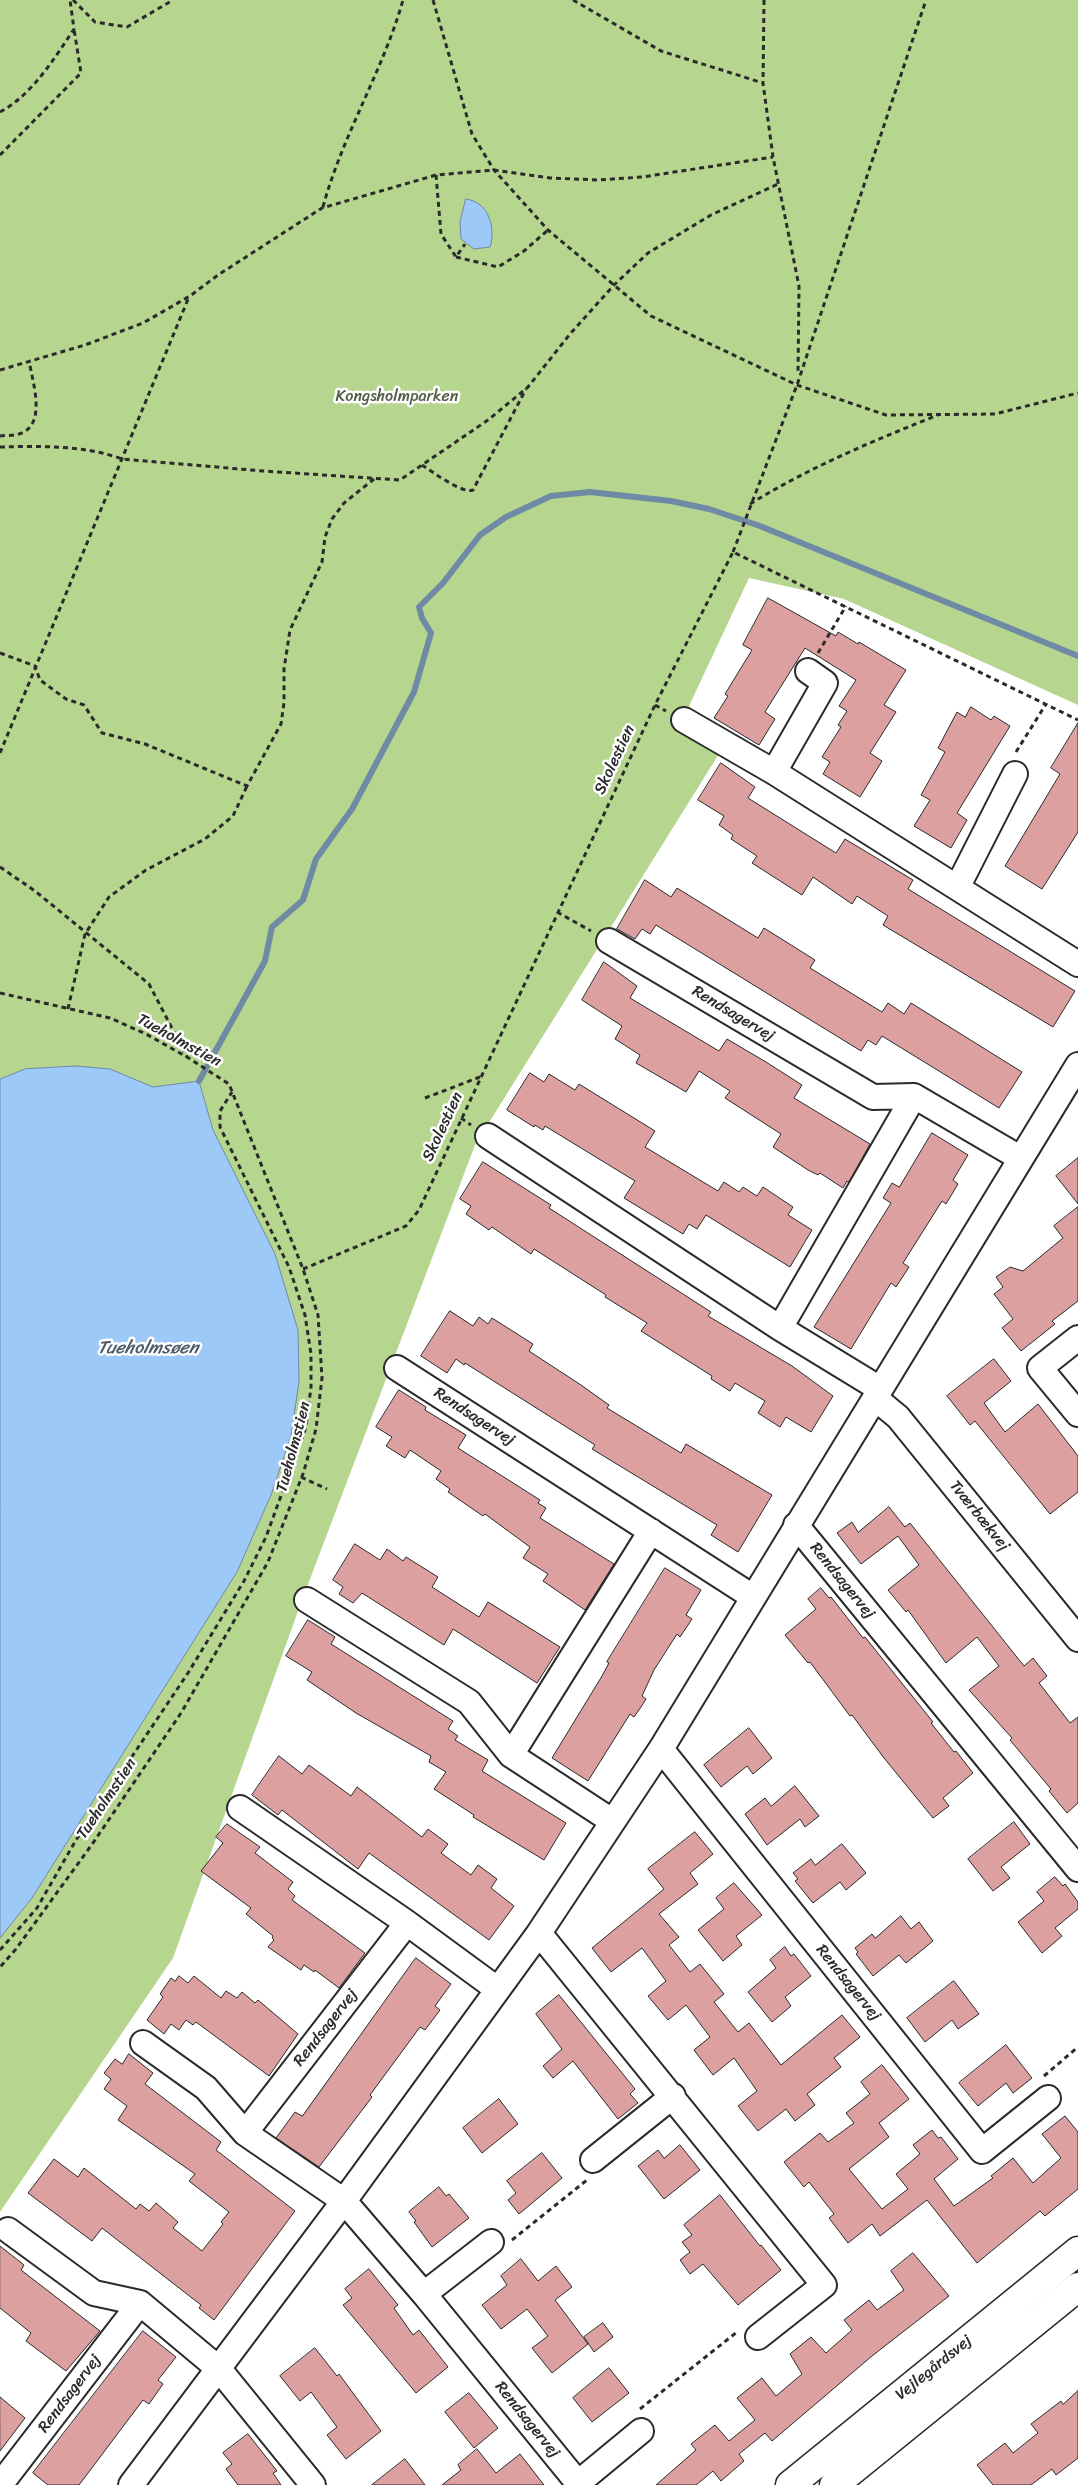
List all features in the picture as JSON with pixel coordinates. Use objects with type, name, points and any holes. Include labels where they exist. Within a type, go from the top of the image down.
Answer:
[{"type":"street","points":[[774,772],[825,683],[808,671]]},
{"type":"street","points":[[684,720],[774,772],[958,886],[1078,964]]},
{"type":"street","points":[[958,886],[1015,774]]},
{"type":"street","name":"Rendsagervej","points":[[609,941],[873,1097],[914,1096]]},
{"type":"street","name":"Rendsagervej","points":[[131,2485],[344,2201],[539,1933],[661,1749],[1078,1065]]},
{"type":"street","points":[[780,1328],[914,1096],[1020,1158]]},
{"type":"street","points":[[488,1136],[878,1393]]},
{"type":"street","points":[[1078,1338],[1040,1368],[1078,1414]]},
{"type":"street","name":"Rendsagervej","points":[[397,1368],[753,1597]]},
{"type":"street","name":"Tværbækvej","points":[[878,1393],[1073,1624]]},
{"type":"street","name":"Rendsagervej","points":[[796,1525],[1078,1869]]},
{"type":"street","points":[[511,1755],[651,1531]]},
{"type":"street","points":[[307,1600],[469,1702],[511,1755],[612,1821]]},
{"type":"street","name":"Rendsagervej","points":[[661,1749],[982,2151],[1048,2098]]},
{"type":"street","points":[[240,1808],[407,1923],[497,1989]]},
{"type":"street","name":"Rendsagervej","points":[[245,2134],[407,1923]]},
{"type":"street","points":[[539,1933],[673,2096],[824,2285],[758,2337]]},
{"type":"street","name":"Rendsagervej","points":[[143,2043],[206,2088],[245,2134],[344,2201],[424,2294],[578,2483],[641,2431]]},
{"type":"street","points":[[593,2160],[673,2096]]},
{"type":"street","points":[[8,2230],[94,2293],[140,2303],[219,2369],[313,2485]]},
{"type":"street","points":[[424,2294],[491,2242]]},
{"type":"street","name":"Vejlegårdsvej","points":[[790,2485],[1078,2251]]},
{"type":"street","name":"Vejlegårdsvej","points":[[834,2485],[1078,2287]]},
{"type":"street","name":"Rendsagervej","points":[[0,2485],[140,2303]]},
{"type":"path","points":[[72,0],[95,22],[127,27],[173,0]]},
{"type":"path","points":[[0,155],[81,73],[74,29],[72,0]]},
{"type":"path","points":[[322,208],[330,180],[359,114],[403,0]]},
{"type":"path","points":[[432,0],[472,134],[494,170],[548,230],[651,316],[797,385],[886,415],[995,414],[1078,393]]},
{"type":"path","points":[[573,0],[661,51],[763,83]]},
{"type":"path","points":[[764,0],[763,83],[772,158],[799,286],[800,366],[797,385]]},
{"type":"path","points":[[797,385],[926,0]]},
{"type":"path","points":[[0,112],[16,103],[54,60],[74,29]]},
{"type":"path","points":[[0,370],[29,360],[86,345],[142,323],[190,296],[218,275],[322,208],[436,175],[494,170],[550,178],[598,180],[642,177],[772,158]]},
{"type":"path","points":[[436,175],[441,234],[456,257],[498,267],[524,251],[548,230]]},
{"type":"path","points":[[0,447],[48,446],[110,454],[122,458],[400,480],[488,420],[528,386],[570,334],[614,285],[648,253],[711,215],[778,184]]},
{"type":"path","points":[[456,257],[465,244]]},
{"type":"path","points":[[0,753],[190,296]]},
{"type":"path","points":[[0,436],[20,434],[30,427],[35,420],[37,410],[29,360]]},
{"type":"path","name":"Skolestien","points":[[304,1269],[406,1226],[419,1210],[655,705],[733,552],[797,385]]},
{"type":"path","points":[[422,465],[457,487],[467,491],[473,490],[528,386]]},
{"type":"path","points":[[749,507],[791,478],[941,414]]},
{"type":"path","points":[[68,1009],[85,934],[109,897],[146,870],[205,839],[233,816],[281,724],[284,703],[284,669],[290,630],[322,562],[325,537],[332,519],[344,503],[375,478]]},
{"type":"path","points":[[733,552],[1078,720]]},
{"type":"path","points":[[808,671],[846,606]]},
{"type":"path","points":[[0,653],[35,666],[40,680],[66,699],[84,705],[102,733],[145,744],[247,786]]},
{"type":"path","points":[[1015,774],[1006,768],[1046,704]]},
{"type":"path","points":[[0,867],[35,891],[85,934],[149,984],[187,1057]]},
{"type":"path","points":[[557,912],[609,941]]},
{"type":"path","name":"Tueholmstien","points":[[0,993],[110,1018],[187,1057],[229,1084],[304,1269],[318,1315],[322,1378],[316,1429],[301,1477],[268,1562],[181,1713],[93,1843],[21,1942],[0,1967]]},
{"type":"path","points":[[425,1098],[480,1077]]},
{"type":"path","points":[[0,1950],[37,1908],[76,1840],[188,1673],[244,1581],[266,1537],[306,1427],[311,1387],[311,1354],[305,1315],[289,1268],[220,1127],[220,1111],[232,1091]]},
{"type":"path","points":[[461,1118],[468,1123]]},
{"type":"path","points":[[301,1477],[327,1489]]},
{"type":"path","points":[[1048,2098],[1040,2078],[1078,2047]]},
{"type":"path","points":[[491,2242],[507,2244],[586,2182],[593,2160]]},
{"type":"path","points":[[641,2431],[635,2414],[650,2401],[743,2327],[758,2337]]},
{"type":"green space","name":"Kongsholmparken","points":[[0,0],[1078,0],[1078,705],[844,599],[749,578],[689,706],[722,749],[475,1145],[302,1600],[173,1958],[0,2212]]},
{"type":"water","points":[[466,199],[480,205],[489,217],[492,232],[490,247],[474,249],[461,239],[460,222]]},
{"type":"water","name":"Tueholmsøen","points":[[76,1066],[110,1069],[153,1087],[199,1081],[213,1130],[275,1254],[298,1330],[299,1382],[291,1436],[271,1495],[237,1572],[32,1898],[0,1938],[0,1079],[25,1069]]},
{"type":"building","points":[[768,598],[836,636],[838,632],[858,644],[859,642],[906,670],[884,705],[896,712],[870,753],[882,761],[860,797],[823,774],[830,762],[822,757],[841,727],[838,725],[847,711],[839,706],[856,680],[805,648],[765,712],[775,719],[759,745],[714,718],[728,696],[725,694],[752,650],[743,645]]},
{"type":"building","points":[[971,707],[991,720],[994,716],[1010,726],[957,813],[967,820],[951,848],[914,826],[930,800],[921,795],[945,752],[938,748],[957,712],[965,717]]},
{"type":"building","points":[[1078,723],[1078,832],[1042,889],[1005,866],[1060,774],[1051,768]]},
{"type":"building","points":[[721,763],[755,787],[748,798],[836,853],[845,839],[913,880],[908,889],[1075,991],[1053,1027],[883,925],[888,916],[857,896],[852,904],[813,877],[802,895],[752,863],[757,856],[731,839],[733,835],[719,825],[724,816],[698,800]]},
{"type":"building","points":[[645,880],[671,897],[677,888],[758,938],[764,928],[815,960],[810,968],[882,1012],[888,1003],[904,1014],[911,1003],[1022,1072],[999,1108],[882,1036],[876,1045],[868,1040],[861,1051],[656,925],[650,934],[642,929],[635,939],[617,929]]},
{"type":"building","points":[[604,962],[637,986],[630,998],[719,1051],[727,1039],[766,1062],[802,1085],[794,1098],[870,1144],[849,1182],[847,1181],[843,1188],[820,1173],[818,1175],[808,1170],[773,1147],[781,1134],[725,1098],[730,1091],[699,1071],[686,1092],[636,1063],[640,1055],[615,1039],[622,1026],[582,1000]]},
{"type":"building","points":[[530,1073],[544,1082],[549,1074],[575,1090],[579,1084],[655,1131],[645,1147],[718,1191],[724,1182],[739,1192],[743,1187],[757,1196],[763,1187],[793,1207],[788,1215],[812,1230],[790,1267],[706,1215],[697,1229],[689,1224],[683,1234],[624,1198],[635,1181],[545,1126],[543,1130],[535,1125],[534,1127],[507,1110]]},
{"type":"building","points":[[932,1133],[968,1155],[953,1180],[958,1184],[946,1204],[942,1201],[903,1263],[909,1267],[896,1287],[891,1283],[851,1349],[814,1327],[891,1203],[883,1198],[892,1183],[899,1187]]},
{"type":"building","points":[[1078,1158],[1078,1204],[1056,1176]]},
{"type":"building","points":[[483,1162],[551,1205],[549,1208],[711,1312],[708,1316],[792,1366],[833,1396],[811,1432],[786,1417],[780,1427],[758,1413],[765,1401],[735,1383],[730,1391],[711,1379],[712,1376],[641,1331],[647,1323],[605,1297],[606,1295],[534,1249],[531,1254],[492,1227],[489,1230],[466,1214],[471,1206],[460,1199]]},
{"type":"building","points":[[1078,1207],[1078,1301],[1052,1321],[1055,1324],[1021,1351],[1002,1328],[1013,1319],[994,1294],[1003,1287],[996,1277],[1010,1267],[1023,1271],[1063,1238],[1054,1226]]},
{"type":"building","points":[[450,1311],[473,1326],[479,1317],[488,1324],[492,1318],[533,1344],[529,1351],[609,1405],[607,1408],[681,1453],[686,1444],[772,1495],[738,1552],[711,1535],[717,1525],[592,1449],[595,1445],[465,1363],[464,1365],[456,1359],[447,1373],[421,1356]]},
{"type":"building","points":[[994,1359],[1011,1381],[984,1403],[1005,1432],[1038,1404],[1078,1456],[1078,1492],[1050,1514],[975,1421],[970,1425],[947,1396]]},
{"type":"building","points":[[399,1390],[426,1407],[425,1410],[466,1435],[458,1448],[540,1500],[538,1503],[546,1508],[540,1518],[614,1564],[585,1610],[543,1581],[548,1574],[523,1558],[530,1547],[485,1514],[483,1516],[448,1492],[450,1489],[436,1479],[441,1471],[410,1450],[405,1458],[386,1446],[392,1437],[376,1427]]},
{"type":"building","points":[[889,1507],[905,1527],[910,1523],[1024,1666],[1033,1658],[1047,1676],[1039,1683],[1070,1723],[1078,1717],[1078,1803],[1067,1813],[1049,1791],[1051,1789],[1010,1740],[1012,1738],[969,1690],[999,1666],[977,1637],[946,1663],[908,1610],[906,1612],[888,1590],[919,1565],[898,1536],[861,1564],[837,1533],[852,1522],[858,1532]]},
{"type":"building","points":[[355,1544],[380,1560],[387,1549],[403,1561],[406,1557],[438,1577],[432,1587],[479,1617],[488,1602],[560,1647],[537,1683],[453,1629],[444,1645],[362,1593],[353,1603],[339,1594],[343,1587],[333,1580]]},
{"type":"building","points":[[665,1568],[701,1590],[686,1615],[692,1619],[680,1637],[677,1634],[654,1670],[642,1696],[646,1699],[641,1707],[634,1717],[630,1714],[588,1781],[552,1758],[602,1676],[609,1663],[607,1662]]},
{"type":"building","points":[[821,1588],[829,1598],[831,1597],[863,1638],[865,1637],[933,1722],[931,1723],[954,1752],[956,1751],[973,1773],[943,1798],[949,1806],[933,1818],[852,1715],[850,1716],[810,1662],[808,1663],[785,1635],[816,1609],[808,1599]]},
{"type":"building","points":[[308,1620],[335,1637],[331,1644],[453,1721],[448,1729],[458,1736],[455,1740],[488,1760],[482,1771],[566,1823],[544,1860],[473,1817],[474,1815],[434,1789],[446,1772],[429,1762],[431,1756],[356,1713],[307,1680],[312,1672],[286,1656]]},
{"type":"building","points":[[749,1728],[772,1758],[753,1774],[747,1766],[721,1787],[704,1765]]},
{"type":"building","points":[[279,1756],[302,1774],[309,1765],[351,1796],[357,1787],[422,1837],[428,1829],[448,1844],[441,1853],[471,1875],[478,1865],[497,1879],[491,1888],[514,1906],[489,1940],[369,1853],[358,1869],[282,1810],[278,1815],[252,1795]]},
{"type":"building","points":[[795,1786],[819,1816],[805,1827],[800,1819],[767,1845],[745,1814],[765,1798],[771,1806]]},
{"type":"building","points":[[1014,1822],[1030,1844],[1001,1867],[1010,1878],[993,1891],[968,1859]]},
{"type":"building","points":[[227,1824],[260,1847],[255,1853],[293,1882],[288,1889],[295,1896],[292,1900],[365,1953],[339,1988],[315,1970],[314,1972],[304,1965],[301,1970],[268,1947],[274,1940],[273,1936],[246,1914],[251,1908],[201,1871],[223,1843],[216,1837]]},
{"type":"building","points":[[695,1832],[713,1854],[690,1873],[698,1884],[659,1914],[679,1937],[669,1945],[690,1972],[700,1964],[724,1994],[714,2002],[738,2032],[749,2023],[781,2065],[842,2015],[860,2037],[834,2058],[841,2067],[807,2094],[815,2105],[795,2121],[786,2109],[758,2131],[738,2106],[757,2091],[734,2058],[713,2075],[694,2050],[710,2037],[686,2005],[668,2020],[648,1996],[666,1981],[642,1948],[611,1972],[592,1948],[664,1889],[648,1869]]},
{"type":"building","points":[[842,1844],[866,1873],[846,1890],[840,1882],[813,1903],[795,1881],[798,1879],[793,1873],[811,1859],[815,1865]]},
{"type":"building","points":[[1055,1877],[1063,1886],[1065,1884],[1078,1902],[1078,1909],[1055,1928],[1062,1936],[1042,1953],[1018,1922],[1044,1901],[1037,1892]]},
{"type":"building","points":[[734,1883],[762,1915],[736,1936],[742,1945],[723,1961],[698,1930],[724,1909],[716,1898]]},
{"type":"building","points":[[901,1916],[911,1929],[919,1922],[933,1941],[906,1963],[899,1955],[873,1976],[856,1954],[858,1952],[855,1948],[872,1934],[875,1938]]},
{"type":"building","points":[[785,1947],[791,1956],[794,1954],[811,1976],[785,1997],[791,2006],[772,2022],[748,1992],[776,1968],[770,1960]]},
{"type":"building","points":[[416,1958],[451,1984],[435,2006],[440,2010],[425,2030],[420,2027],[370,2095],[372,2097],[319,2167],[276,2138],[295,2112],[302,2116]]},
{"type":"building","points":[[179,1976],[188,1983],[194,1976],[221,1998],[226,1991],[237,1998],[242,1992],[255,2003],[258,2000],[298,2034],[269,2076],[196,2022],[193,2025],[186,2020],[179,2030],[171,2024],[164,2034],[147,2020],[163,1997],[160,1994],[171,1978],[175,1981]]},
{"type":"building","points":[[954,1981],[979,2014],[958,2029],[952,2020],[925,2042],[907,2018]]},
{"type":"building","points":[[559,1995],[635,2089],[630,2094],[638,2103],[618,2119],[573,2061],[553,2078],[543,2066],[562,2049],[536,2014]]},
{"type":"building","points":[[1006,2045],[1032,2078],[1013,2093],[1006,2083],[978,2106],[959,2083]]},
{"type":"building","points":[[129,2054],[153,2073],[145,2084],[221,2142],[216,2150],[295,2211],[214,2320],[199,2308],[201,2305],[102,2228],[92,2241],[28,2193],[54,2159],[78,2177],[84,2168],[136,2209],[140,2204],[149,2211],[156,2203],[178,2222],[173,2228],[202,2251],[223,2224],[221,2222],[229,2212],[189,2181],[195,2174],[118,2120],[127,2106],[104,2089],[111,2079],[104,2073],[115,2059],[122,2064]]},
{"type":"building","points":[[882,2065],[909,2099],[879,2123],[889,2137],[849,2169],[882,2209],[908,2189],[896,2174],[920,2154],[913,2145],[932,2130],[938,2138],[941,2137],[958,2159],[934,2179],[954,2206],[993,2178],[991,2176],[1013,2158],[1033,2183],[1061,2158],[1042,2134],[1065,2116],[1078,2132],[1078,2189],[1045,2216],[1040,2211],[977,2263],[927,2200],[880,2236],[872,2224],[848,2243],[829,2218],[834,2214],[809,2182],[804,2187],[784,2162],[820,2133],[828,2142],[854,2123],[846,2113],[870,2094],[861,2082]]},
{"type":"building","points":[[499,2099],[518,2124],[482,2153],[463,2128]]},
{"type":"building","points":[[680,2145],[700,2170],[664,2199],[638,2166],[658,2150],[664,2158]]},
{"type":"building","points":[[542,2153],[562,2178],[519,2214],[508,2200],[516,2193],[507,2181]]},
{"type":"building","points":[[439,2187],[446,2196],[449,2194],[469,2218],[432,2247],[409,2212]]},
{"type":"building","points":[[720,2195],[781,2270],[738,2305],[703,2264],[690,2274],[680,2260],[690,2252],[682,2242],[692,2235],[684,2225]]},
{"type":"building","points":[[0,2246],[24,2265],[21,2270],[100,2331],[66,2371],[26,2341],[31,2333],[0,2308]]},
{"type":"building","points":[[913,2253],[949,2296],[872,2356],[772,2441],[765,2433],[739,2454],[744,2461],[721,2481],[713,2471],[696,2485],[656,2485],[696,2450],[691,2444],[715,2425],[729,2441],[755,2420],[737,2398],[762,2378],[776,2396],[802,2374],[790,2354],[811,2337],[826,2353],[852,2330],[844,2320],[869,2300],[877,2310],[904,2290],[891,2271]]},
{"type":"building","points":[[521,2259],[538,2281],[556,2266],[572,2287],[555,2300],[588,2344],[552,2373],[532,2348],[548,2336],[527,2309],[501,2329],[482,2305],[507,2285],[501,2276]]},
{"type":"building","points":[[369,2269],[398,2305],[394,2308],[413,2335],[419,2330],[448,2367],[416,2393],[343,2305],[352,2298],[345,2289]]},
{"type":"building","points":[[603,2323],[613,2337],[594,2352],[584,2337]]},
{"type":"building","points":[[143,2331],[176,2357],[158,2380],[163,2384],[149,2404],[143,2400],[79,2485],[48,2485],[33,2473]]},
{"type":"building","points":[[315,2348],[337,2376],[339,2374],[381,2431],[346,2459],[327,2435],[337,2427],[311,2392],[300,2401],[280,2376]]},
{"type":"building","points":[[609,2368],[629,2393],[592,2422],[573,2398]]},
{"type":"building","points":[[1078,2391],[1078,2458],[1056,2475],[1052,2469],[1031,2485],[993,2485],[977,2465],[1005,2443],[1013,2453],[1038,2433],[1031,2424],[1061,2401],[1063,2404]]},
{"type":"building","points":[[469,2393],[498,2428],[474,2448],[445,2412]]},
{"type":"building","points":[[0,2397],[25,2418],[0,2451]]},
{"type":"building","points":[[248,2434],[277,2471],[273,2473],[281,2485],[238,2485],[226,2469],[232,2464],[223,2453]]},
{"type":"building","points":[[477,2449],[496,2473],[520,2454],[544,2485],[442,2485],[461,2470],[458,2465]]},
{"type":"building","points":[[405,2459],[425,2485],[372,2485]]},
{"type":"waterway","points":[[199,1081],[265,961],[272,927],[303,900],[316,859],[352,809],[414,692],[431,633],[422,618],[419,607],[443,583],[480,535],[506,517],[551,496],[590,492],[671,501],[709,509],[760,526],[1078,656]]}]
